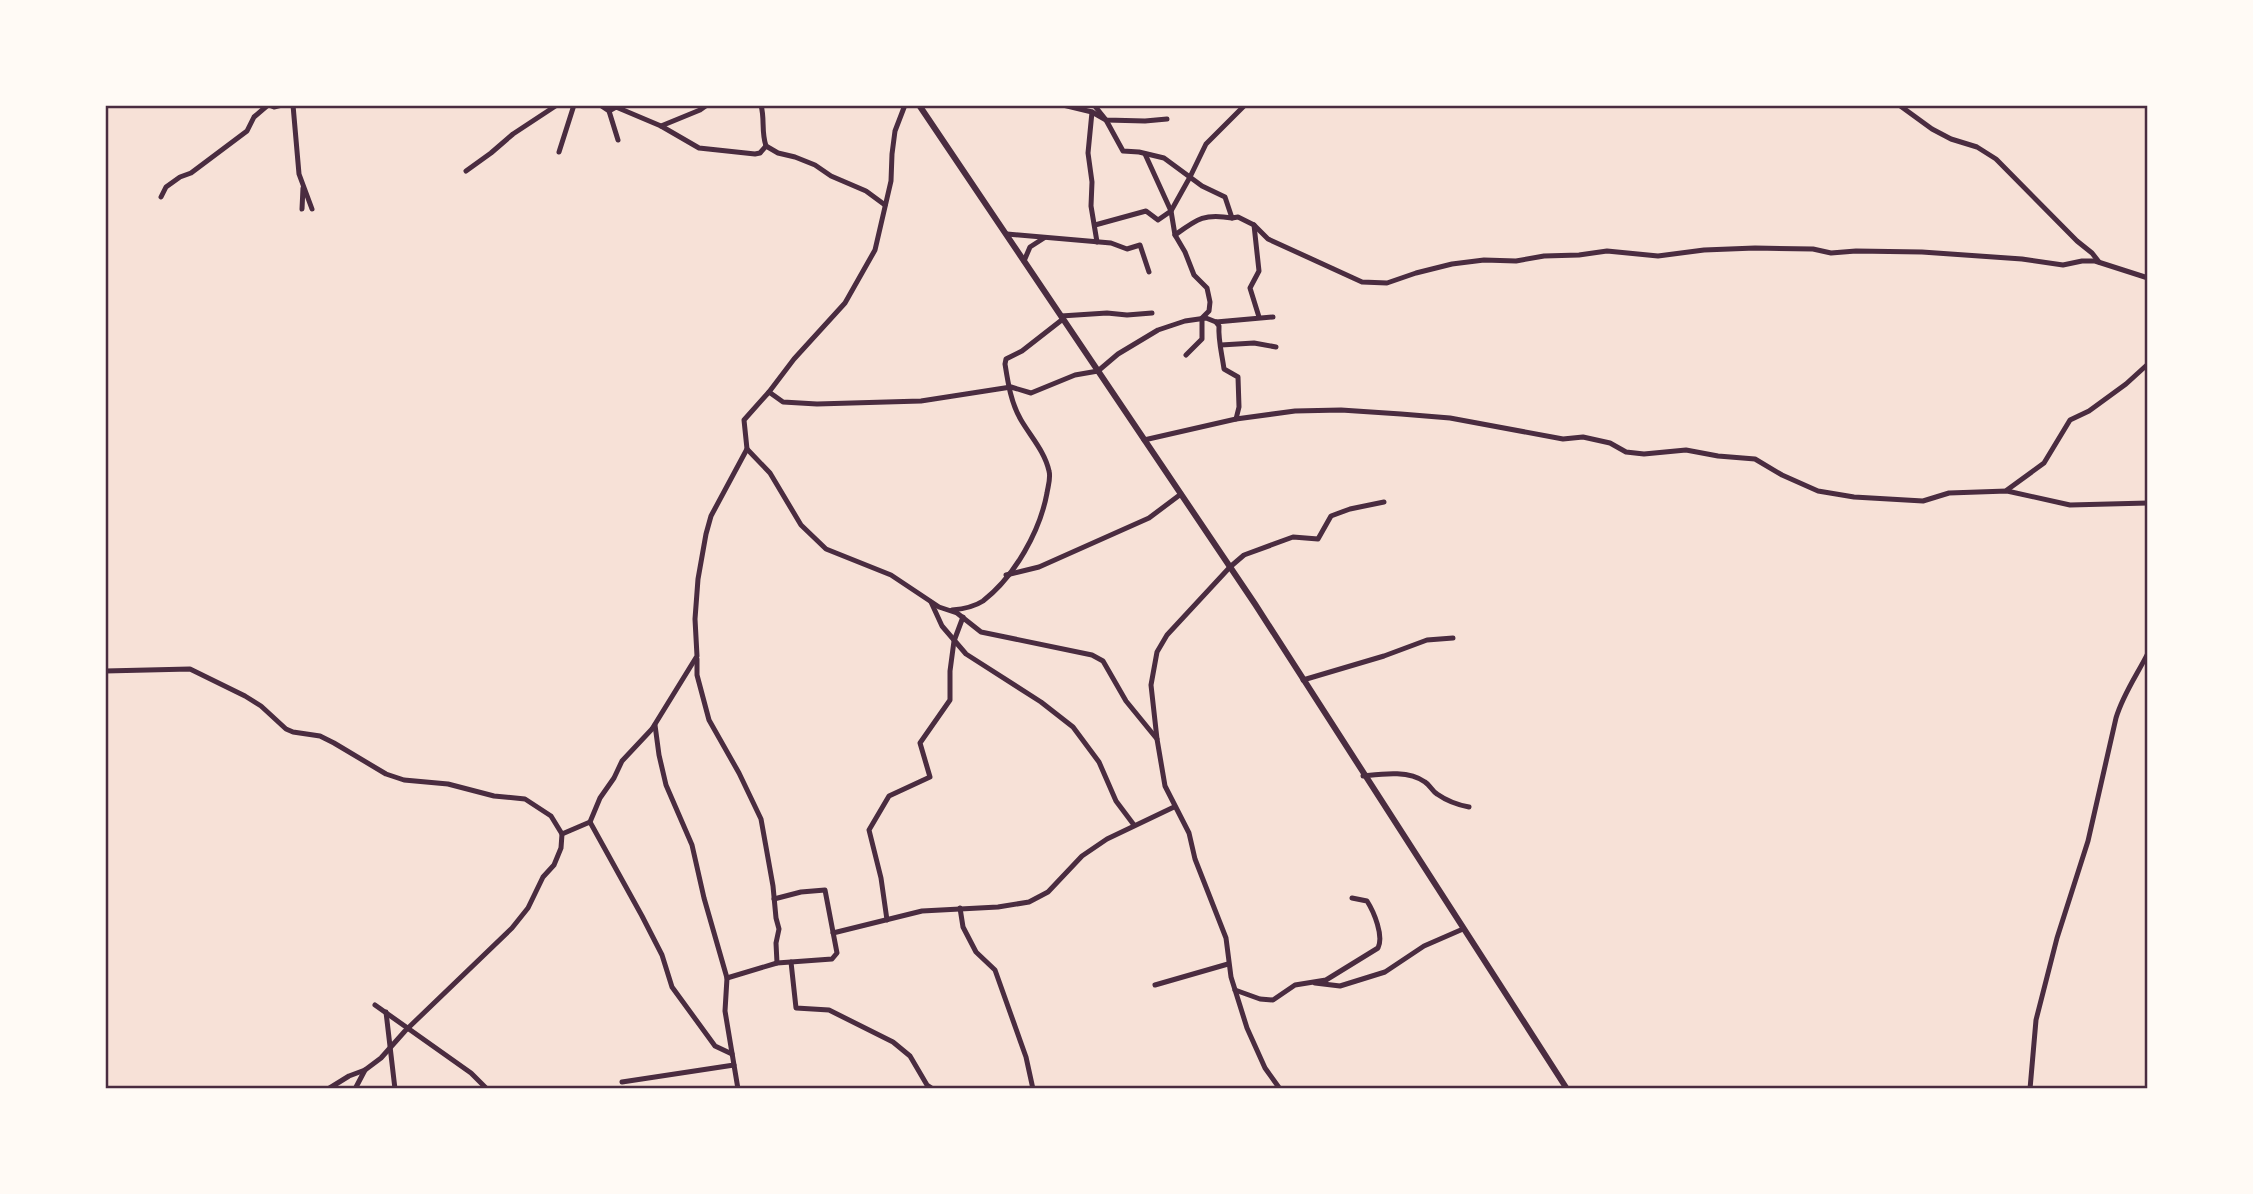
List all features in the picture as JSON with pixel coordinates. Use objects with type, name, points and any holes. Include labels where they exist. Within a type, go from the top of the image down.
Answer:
[{"type":"street","points":[[161,197],[166,187],[191,173],[247,131],[254,117],[269,105],[282,105]]},
{"type":"street","points":[[293,105],[299,174],[312,209]]},
{"type":"street","points":[[466,171],[513,134],[557,105]]},
{"type":"street","points":[[559,152],[574,105]]},
{"type":"street","points":[[600,105],[616,107],[661,126],[699,148],[755,154],[760,153],[766,145]]},
{"type":"street","points":[[661,126],[707,105]]},
{"type":"street","points":[[761,105],[764,125],[762,133],[766,145],[778,153],[814,165],[831,176],[866,191],[885,205]]},
{"type":"street","points":[[777,963],[776,943],[779,929],[761,819],[709,720],[697,675],[695,619],[698,579],[711,516],[747,449],[744,420],[845,303],[875,250],[891,181],[895,131],[905,105]]},
{"type":"street","points":[[919,105],[1230,567],[1567,1089]]},
{"type":"street","points":[[1063,105],[1093,108],[1106,120],[1123,151],[1164,158],[1202,186],[1225,197],[1232,218]]},
{"type":"street","points":[[1095,225],[1146,211],[1158,220],[1161,219],[1171,211],[1206,144],[1245,105]]},
{"type":"street","points":[[1899,105],[1932,129],[1951,139],[1977,147],[1996,159],[2099,262]]},
{"type":"street","points":[[608,108],[618,140]]},
{"type":"street","points":[[1093,108],[1088,153],[1092,182],[1091,206],[1097,242]]},
{"type":"street","points":[[1106,120],[1167,119]]},
{"type":"street","points":[[1145,154],[1171,211],[1175,235],[1194,275],[1207,288],[1210,302],[1209,311],[1202,318],[1202,339],[1186,355]]},
{"type":"street","points":[[302,208],[303,185]]},
{"type":"street","points":[[1175,235],[1194,221],[1210,215],[1238,217],[1254,225],[1269,239],[1362,282],[1387,282],[1440,267],[1484,260],[1516,261],[1607,251],[1658,256],[1732,248],[1813,249],[1831,253],[1922,252],[2022,259],[2063,265],[2082,261],[2099,262],[2148,278]]},
{"type":"street","points":[[1254,225],[1259,271],[1250,288],[1259,317]]},
{"type":"street","points":[[1007,234],[1111,243],[1127,249],[1140,245],[1149,272]]},
{"type":"street","points":[[1024,261],[1030,247],[1044,238]]},
{"type":"street","points":[[948,610],[967,608],[982,601],[1026,550],[1043,516],[1050,472],[1020,419],[1009,387],[1006,359],[1022,351],[1062,317],[1152,313]]},
{"type":"street","points":[[769,392],[783,402],[817,404],[921,401],[1009,387],[1031,393],[1074,375],[1098,371],[1118,354],[1158,330],[1185,321],[1202,318],[1216,322],[1273,317]]},
{"type":"street","points":[[1216,322],[1219,326],[1218,336],[1224,369],[1238,377],[1239,407],[1236,419]]},
{"type":"street","points":[[1221,345],[1254,343],[1276,347]]},
{"type":"street","points":[[2007,491],[2045,463],[2070,420],[2089,411],[2148,364]]},
{"type":"street","points":[[1144,440],[1236,419],[1295,411],[1341,410],[1450,418],[1563,439],[1583,437],[1609,443],[1626,452],[1644,454],[1686,450],[1755,459],[1818,491],[1854,497],[1923,501],[1949,493],[2007,491],[2070,505],[2148,503]]},
{"type":"street","points":[[747,449],[770,473],[802,525],[826,549],[891,575],[931,602],[963,617],[981,632],[1092,655],[1103,661],[1126,701],[1157,739]]},
{"type":"street","points":[[1006,575],[1039,567],[1149,518],[1181,494]]},
{"type":"street","points":[[1280,1089],[1255,1048],[1235,990],[1220,919],[1195,859],[1189,833],[1165,786],[1151,685],[1157,652],[1167,635],[1244,555],[1293,537],[1318,539],[1331,516],[1384,502]]},
{"type":"street","points":[[931,602],[942,626],[966,654],[1041,702],[1073,727],[1099,762],[1116,800],[1134,825]]},
{"type":"street","points":[[887,920],[881,878],[869,830],[888,796],[930,776],[920,743],[950,700],[954,641],[963,617]]},
{"type":"street","points":[[1303,680],[1427,640],[1453,638]]},
{"type":"street","points":[[2030,1089],[2034,1033],[2039,1008],[2057,938],[2088,841],[2116,718],[2122,698],[2148,653]]},
{"type":"street","points":[[562,834],[590,822],[600,798],[622,761],[655,725],[697,656]]},
{"type":"street","points":[[2138,674],[2148,664]]},
{"type":"street","points":[[105,671],[177,667],[190,669],[245,696],[261,706],[286,729],[320,736],[386,774],[404,780],[448,784],[494,796],[525,799],[551,816],[562,834],[561,848],[554,865],[543,877],[528,908],[512,928],[365,1070],[328,1089]]},
{"type":"street","points":[[655,725],[666,785],[692,845],[727,978],[724,1011],[738,1089]]},
{"type":"street","points":[[1363,776],[1391,773],[1411,776],[1424,781],[1436,793],[1469,807]]},
{"type":"street","points":[[833,933],[922,911],[1029,902],[1048,892],[1082,856],[1134,825],[1174,807]]},
{"type":"street","points":[[590,822],[662,955],[672,986],[715,1046],[732,1054]]},
{"type":"street","points":[[727,978],[777,963],[832,958],[836,953],[825,890],[801,892],[774,899]]},
{"type":"street","points":[[1235,990],[1260,999],[1273,1000],[1295,985],[1326,980],[1378,948],[1382,937],[1372,909],[1367,901],[1352,898]]},
{"type":"street","points":[[960,908],[963,927],[976,952],[995,970],[1026,1057],[1033,1089]]},
{"type":"street","points":[[1312,983],[1340,986],[1385,972],[1424,946],[1463,929]]},
{"type":"street","points":[[791,962],[796,1009],[829,1010],[893,1042],[909,1056],[927,1085],[933,1089]]},
{"type":"street","points":[[1155,985],[1228,964]]},
{"type":"street","points":[[375,1005],[471,1073],[487,1089]]},
{"type":"street","points":[[386,1013],[395,1089]]},
{"type":"street","points":[[622,1082],[734,1065]]},
{"type":"street","points":[[355,1089],[365,1070]]}]
